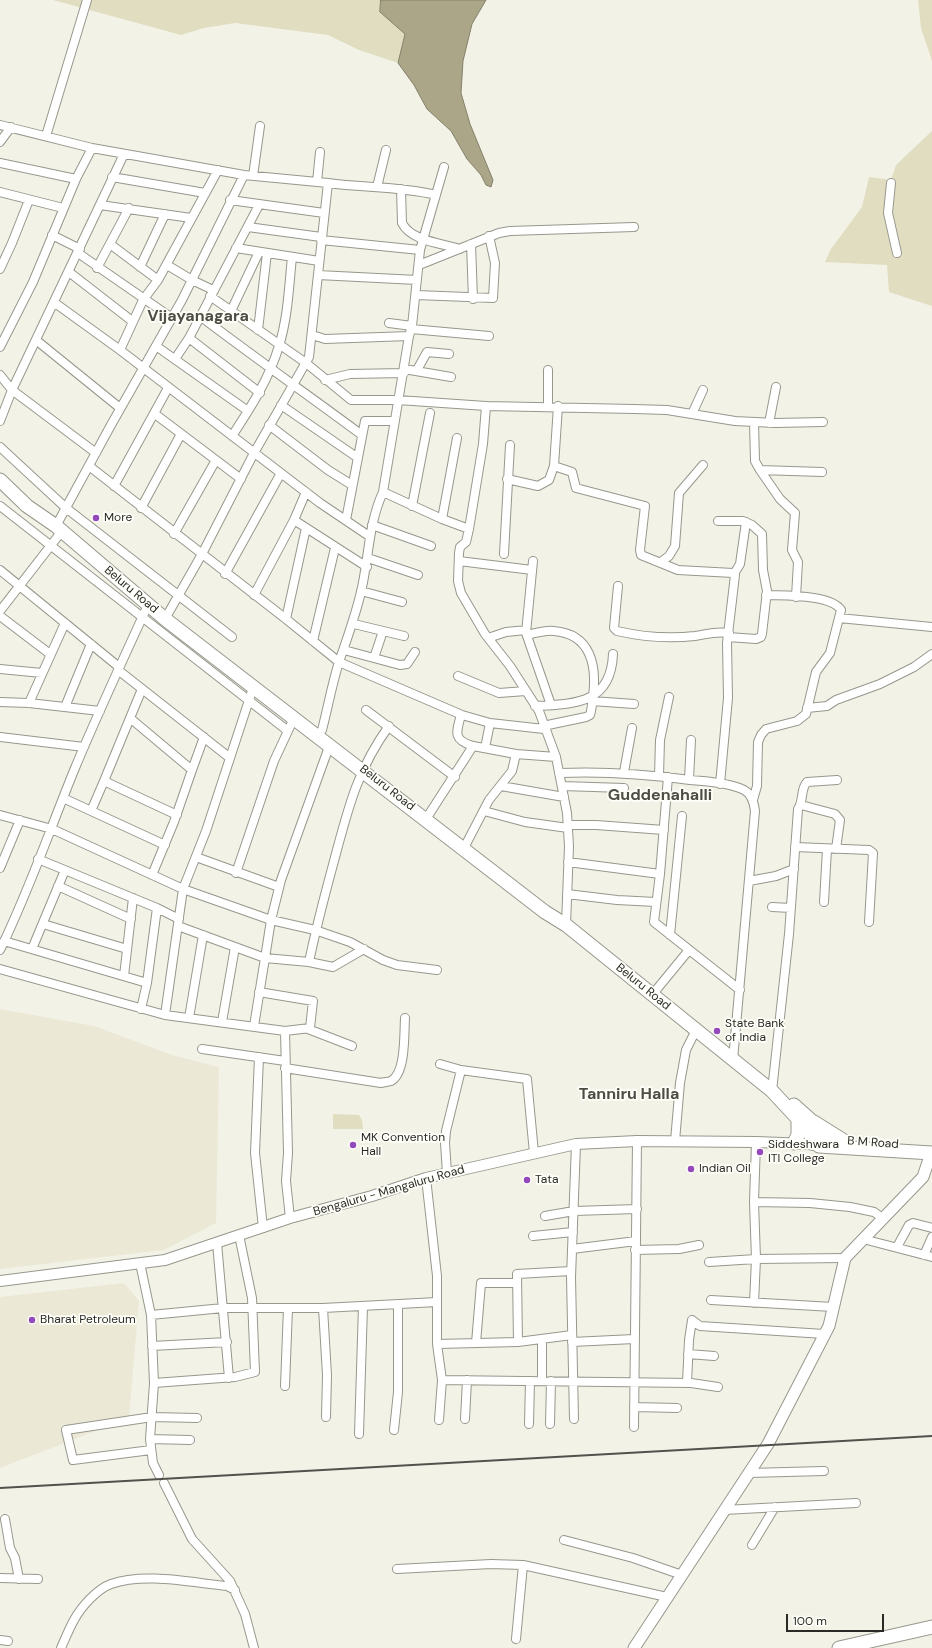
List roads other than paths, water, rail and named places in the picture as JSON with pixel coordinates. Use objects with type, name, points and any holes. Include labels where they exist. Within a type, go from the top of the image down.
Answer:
[{"type":"highway","name":"Beluru Road","points":[[0,480],[27,506],[59,529],[148,605],[253,688],[330,744],[545,912],[566,925],[774,1093],[818,1143]]},
{"type":"highway","name":"Beluru Road","points":[[774,1093],[783,1096],[813,1122],[818,1143]]},
{"type":"highway","points":[[794,1143],[798,1135],[798,1119]]},
{"type":"highway","points":[[813,1122],[846,1142]]},
{"type":"highway","name":"B M Road","points":[[818,1143],[846,1142],[932,1151]]},
{"type":"highway","name":"Bengaluru - Mangaluru Road","points":[[818,1143],[932,1151]]},
{"type":"highway","points":[[839,1648],[932,1627]]},
{"type":"main road","points":[[634,1648],[768,1444],[829,1326],[845,1258],[923,1177],[932,1151]]},
{"type":"street","points":[[46,136],[87,0]]},
{"type":"street","points":[[0,125],[92,148],[244,175],[359,187],[401,189],[436,195]]},
{"type":"street","points":[[253,176],[260,126]]},
{"type":"street","points":[[0,142],[11,127]]},
{"type":"street","points":[[0,347],[33,282],[76,179],[92,148]]},
{"type":"street","points":[[377,188],[386,150]]},
{"type":"street","points":[[317,182],[320,152]]},
{"type":"street","points":[[0,421],[12,390],[55,303],[112,177],[124,154]]},
{"type":"street","points":[[0,163],[76,179]]},
{"type":"street","points":[[318,735],[322,730],[339,662],[354,624],[367,563],[369,536],[375,509],[383,492],[416,296],[420,250],[444,167]]},
{"type":"street","points":[[120,350],[132,321],[143,300],[167,265],[218,170]]},
{"type":"street","points":[[0,611],[50,547],[59,529],[66,508],[120,408],[172,318],[230,200],[244,175]]},
{"type":"street","points":[[112,177],[205,193]]},
{"type":"street","points":[[165,618],[202,554],[254,453],[309,357],[328,183]]},
{"type":"street","points":[[891,183],[888,212],[897,253]]},
{"type":"street","points":[[401,189],[402,223],[413,235],[460,248]]},
{"type":"street","points":[[0,192],[64,208]]},
{"type":"street","points":[[0,269],[29,200]]},
{"type":"street","points":[[230,200],[324,213]]},
{"type":"street","points":[[100,205],[191,218]]},
{"type":"street","points":[[175,359],[189,338],[260,205]]},
{"type":"street","points":[[97,268],[129,208]]},
{"type":"street","points":[[140,267],[165,214]]},
{"type":"street","points":[[248,227],[321,239],[420,250]]},
{"type":"street","points":[[419,265],[489,236],[510,231],[634,227]]},
{"type":"street","points":[[52,235],[79,251],[97,268],[172,318]]},
{"type":"street","points":[[416,296],[490,299],[494,296],[495,263],[489,236]]},
{"type":"street","points":[[110,244],[158,280]]},
{"type":"street","points":[[471,244],[473,298]]},
{"type":"street","points":[[236,248],[319,261]]},
{"type":"street","points":[[231,311],[263,253]]},
{"type":"street","points":[[258,330],[263,253]]},
{"type":"street","points":[[232,436],[260,393],[279,345],[289,290],[292,257]]},
{"type":"street","points":[[167,265],[212,293],[231,311],[306,364],[351,400],[398,400],[486,406],[558,406],[667,410],[754,422],[823,422]]},
{"type":"street","points":[[69,272],[132,321]]},
{"type":"street","points":[[318,275],[417,280]]},
{"type":"street","points":[[55,303],[120,350],[280,473],[369,536]]},
{"type":"street","points":[[200,316],[270,370],[293,383],[362,435]]},
{"type":"street","points":[[389,323],[410,330]]},
{"type":"street","points":[[312,335],[325,339],[410,330],[489,336]]},
{"type":"street","points":[[189,338],[260,393]]},
{"type":"street","points":[[36,340],[120,408]]},
{"type":"street","points":[[156,346],[248,411]]},
{"type":"street","points":[[417,370],[428,352],[449,354]]},
{"type":"street","points":[[325,380],[350,374],[417,370],[452,376]]},
{"type":"street","points":[[548,370],[548,406]]},
{"type":"street","points":[[0,375],[12,390],[96,453]]},
{"type":"street","points":[[769,423],[776,387]]},
{"type":"street","points":[[114,486],[168,388]]},
{"type":"street","points":[[692,414],[703,390]]},
{"type":"street","points":[[281,405],[358,458]]},
{"type":"street","points":[[486,406],[483,444],[469,529],[466,542],[460,547],[458,581],[461,593],[488,638],[510,666],[535,706],[556,757],[568,826],[566,925]]},
{"type":"street","points":[[507,479],[538,486],[549,480],[554,466],[558,406]]},
{"type":"street","points":[[412,506],[430,413]]},
{"type":"street","points":[[155,414],[241,479]]},
{"type":"street","points":[[346,520],[364,421],[395,421]]},
{"type":"street","points":[[754,422],[755,461],[780,499],[795,513],[792,550],[798,562],[796,597]]},
{"type":"street","points":[[269,426],[328,470],[352,484]]},
{"type":"street","points":[[141,508],[181,434]]},
{"type":"street","points":[[442,519],[457,438]]},
{"type":"street","points":[[504,554],[510,446]]},
{"type":"street","points":[[0,447],[66,508],[232,637]]},
{"type":"street","points":[[174,534],[216,460]]},
{"type":"street","points":[[661,562],[669,556],[675,546],[678,493],[703,465]]},
{"type":"street","points":[[88,466],[174,534],[286,619],[339,662],[461,715],[490,723],[544,727],[589,716],[592,712],[595,683],[591,655],[577,639],[554,630],[506,632],[488,638]]},
{"type":"street","points":[[554,466],[572,472],[576,488],[644,506],[640,554],[678,570],[734,574]]},
{"type":"street","points":[[760,470],[822,472]]},
{"type":"street","points":[[226,574],[280,473]]},
{"type":"street","points":[[254,595],[294,520],[306,492]]},
{"type":"street","points":[[383,492],[442,519],[469,529]]},
{"type":"street","points":[[0,506],[50,547],[288,731]]},
{"type":"street","points":[[294,520],[335,548],[367,563],[418,575]]},
{"type":"street","points":[[618,586],[614,628],[617,631],[641,636],[666,638],[696,636],[713,632],[756,639],[761,637],[766,595],[762,534],[746,522],[718,521]]},
{"type":"street","points":[[720,784],[728,698],[729,635],[736,577],[734,574],[740,564],[746,522]]},
{"type":"street","points":[[372,525],[431,546]]},
{"type":"street","points":[[286,619],[306,528]]},
{"type":"street","points":[[313,641],[335,548]]},
{"type":"street","points":[[459,561],[532,565],[526,632],[551,705]]},
{"type":"street","points":[[0,570],[142,689],[230,758]]},
{"type":"street","points":[[361,591],[402,602]]},
{"type":"street","points":[[753,800],[757,786],[758,742],[761,735],[766,729],[803,718],[806,714],[816,672],[830,653],[840,610],[834,605],[810,597],[766,595]]},
{"type":"street","points":[[0,950],[18,913],[38,859],[52,829],[84,747],[118,668],[148,605]]},
{"type":"street","points":[[0,616],[50,654]]},
{"type":"street","points":[[839,618],[932,627]]},
{"type":"street","points":[[29,703],[65,623]]},
{"type":"street","points":[[354,624],[404,636]]},
{"type":"street","points":[[374,658],[383,631]]},
{"type":"street","points":[[64,707],[90,644]]},
{"type":"street","points":[[344,650],[404,665],[415,652]]},
{"type":"street","points":[[593,698],[602,689],[611,671],[613,654]]},
{"type":"street","points":[[807,708],[824,708],[836,700],[880,684],[914,667],[932,654]]},
{"type":"street","points":[[0,668],[42,673]]},
{"type":"street","points":[[458,676],[499,693],[526,691]]},
{"type":"street","points":[[165,1015],[183,889],[196,857],[253,688]]},
{"type":"street","points":[[91,811],[142,689]]},
{"type":"street","points":[[659,776],[660,740],[669,697]]},
{"type":"street","points":[[535,706],[570,704],[593,698],[634,704]]},
{"type":"street","points":[[0,702],[29,703],[100,711]]},
{"type":"street","points":[[366,710],[455,777]]},
{"type":"street","points":[[461,715],[457,727],[458,738],[462,743],[516,754],[556,757]]},
{"type":"street","points":[[130,718],[192,770]]},
{"type":"street","points":[[236,873],[274,761],[294,718]]},
{"type":"street","points":[[486,748],[490,723]]},
{"type":"street","points":[[309,962],[315,930],[350,802],[362,769],[388,726]]},
{"type":"street","points":[[624,772],[632,728]]},
{"type":"street","points":[[0,737],[84,747]]},
{"type":"street","points":[[152,875],[177,815],[204,737]]},
{"type":"street","points":[[689,779],[691,740]]},
{"type":"street","points":[[254,1026],[264,958],[279,887],[330,744]]},
{"type":"street","points":[[426,819],[455,777],[473,746]]},
{"type":"street","points":[[464,848],[489,800],[502,786],[512,771],[516,754]]},
{"type":"street","points":[[559,773],[624,772],[689,779],[744,790],[750,795],[753,800],[755,811],[733,1060]]},
{"type":"street","points":[[668,777],[660,874],[654,922],[740,990]]},
{"type":"street","points":[[774,1093],[791,908],[798,809],[801,805],[804,787],[807,782],[837,780]]},
{"type":"street","points":[[104,781],[177,815]]},
{"type":"street","points":[[502,786],[564,797]]},
{"type":"street","points":[[562,786],[624,788]]},
{"type":"street","points":[[64,798],[165,845]]},
{"type":"street","points":[[801,805],[835,814],[839,817],[840,820],[836,849]]},
{"type":"street","points":[[484,811],[524,822],[568,826],[596,824],[664,830]]},
{"type":"street","points":[[0,815],[52,829],[183,889],[271,920],[315,930],[364,949],[383,960],[396,965],[438,970]]},
{"type":"street","points":[[670,935],[682,816]]},
{"type":"street","points":[[0,868],[20,820]]},
{"type":"street","points":[[795,848],[869,850],[873,853],[869,922]]},
{"type":"street","points":[[824,902],[827,849]]},
{"type":"street","points":[[196,857],[236,873],[279,887]]},
{"type":"street","points":[[38,859],[157,908],[203,935],[264,958],[309,962],[333,967],[364,949]]},
{"type":"street","points":[[568,862],[660,874]]},
{"type":"street","points":[[750,881],[776,876],[794,869]]},
{"type":"street","points":[[32,949],[65,870]]},
{"type":"street","points":[[58,886],[131,919]]},
{"type":"street","points":[[567,894],[617,900],[656,902]]},
{"type":"street","points":[[124,976],[133,898]]},
{"type":"street","points":[[772,907],[791,908]]},
{"type":"street","points":[[141,1009],[147,983],[157,908]]},
{"type":"street","points":[[43,924],[127,948]]},
{"type":"street","points":[[189,1018],[203,935]]},
{"type":"street","points":[[4,941],[147,983]]},
{"type":"street","points":[[222,1022],[236,947]]},
{"type":"street","points":[[652,995],[689,950]]},
{"type":"street","points":[[0,969],[165,1015],[285,1031],[308,1029],[352,1046]]},
{"type":"street","points":[[259,992],[313,1001],[310,1028],[308,1029]]},
{"type":"street","points":[[202,1049],[258,1058],[285,1065],[381,1083],[390,1081],[401,1069],[405,1018]]},
{"type":"street","points":[[675,1141],[680,1082],[686,1050],[696,1030]]},
{"type":"street","points":[[285,1031],[288,1153],[286,1181],[290,1218]]},
{"type":"street","points":[[258,1058],[255,1153],[263,1228]]},
{"type":"street","points":[[440,1064],[461,1070],[527,1079],[534,1153]]},
{"type":"street","points":[[447,1173],[445,1143],[446,1131],[461,1070]]},
{"type":"street","points":[[634,1427],[635,1250],[638,1141]]},
{"type":"street","name":"Bengaluru - Mangaluru Road","points":[[0,1281],[165,1260],[290,1218],[372,1196],[426,1178],[576,1144],[638,1141],[818,1143]]},
{"type":"street","points":[[754,1302],[756,1260],[754,1202],[756,1142]]},
{"type":"street","points":[[574,1420],[571,1271],[576,1144]]},
{"type":"street","points":[[426,1178],[437,1269],[437,1344],[442,1380],[439,1420]]},
{"type":"street","points":[[754,1202],[810,1203],[850,1207],[874,1212],[884,1219]]},
{"type":"street","points":[[545,1216],[574,1210],[637,1209]]},
{"type":"street","points":[[897,1247],[909,1225],[913,1224],[932,1228]]},
{"type":"street","points":[[533,1236],[573,1232]]},
{"type":"street","points":[[154,1383],[229,1378],[255,1371],[252,1298],[239,1235]]},
{"type":"street","points":[[863,1240],[897,1247],[928,1256],[932,1237]]},
{"type":"street","points":[[572,1249],[636,1241]]},
{"type":"street","points":[[217,1243],[229,1378]]},
{"type":"street","points":[[635,1250],[679,1249],[699,1245]]},
{"type":"street","points":[[710,1262],[845,1258]]},
{"type":"street","points":[[140,1264],[151,1315],[154,1383],[150,1439],[153,1463],[159,1475]]},
{"type":"street","points":[[518,1342],[517,1274],[571,1271]]},
{"type":"street","points":[[476,1343],[481,1283],[517,1283]]},
{"type":"street","points":[[711,1300],[833,1307]]},
{"type":"street","points":[[151,1315],[223,1308],[323,1308],[437,1302]]},
{"type":"street","points":[[394,1430],[398,1392],[398,1304]]},
{"type":"street","points":[[359,1434],[363,1306]]},
{"type":"street","points":[[285,1386],[288,1308]]},
{"type":"street","points":[[323,1308],[327,1375],[326,1417]]},
{"type":"street","points":[[687,1383],[688,1354],[692,1320],[700,1326],[824,1334]]},
{"type":"street","points":[[437,1344],[518,1342],[542,1339],[634,1339]]},
{"type":"street","points":[[542,1339],[550,1424]]},
{"type":"street","points":[[152,1346],[227,1342]]},
{"type":"street","points":[[688,1354],[714,1356]]},
{"type":"street","points":[[442,1380],[687,1383],[718,1386]]},
{"type":"street","points":[[465,1419],[467,1380]]},
{"type":"street","points":[[529,1424],[530,1381]]},
{"type":"street","points":[[634,1407],[677,1408]]},
{"type":"street","points":[[151,1450],[73,1460],[66,1430],[152,1416],[197,1418]]},
{"type":"street","points":[[150,1439],[190,1440]]},
{"type":"street","points":[[749,1473],[824,1471]]},
{"type":"street","points":[[164,1483],[192,1539],[230,1581],[245,1614],[254,1648]]},
{"type":"street","points":[[724,1510],[856,1503]]},
{"type":"street","points":[[752,1545],[775,1507]]},
{"type":"street","points":[[5,1519],[10,1548],[15,1558],[19,1579]]},
{"type":"street","points":[[564,1540],[633,1558],[682,1575]]},
{"type":"street","points":[[0,1546],[10,1548]]},
{"type":"street","points":[[396,1569],[491,1564],[522,1565],[667,1597]]},
{"type":"street","points":[[516,1639],[522,1565]]},
{"type":"street","points":[[0,1578],[38,1579]]},
{"type":"street","points":[[61,1648],[74,1619],[91,1599],[110,1585],[123,1581],[163,1579],[227,1586],[234,1590]]},
{"type":"railway","points":[[0,1488],[932,1436]]},
{"type":"place","name":"More","points":[[96,518]]},
{"type":"place","name":"State Bank of India","points":[[717,1031]]},
{"type":"place","name":"MK Convention Hall","points":[[353,1145]]},
{"type":"place","name":"Siddeshwara ITI College","points":[[760,1152]]},
{"type":"place","name":"Indian Oil","points":[[691,1169]]},
{"type":"place","name":"Tata","points":[[527,1180]]},
{"type":"place","name":"Bharat Petroleum","points":[[32,1320]]},
{"type":"district","name":"Vijayanagara","points":[[198,317]]},
{"type":"district","name":"Guddenahalli","points":[[660,796]]},
{"type":"district","name":"Tanniru Halla","points":[[629,1095]]}]
